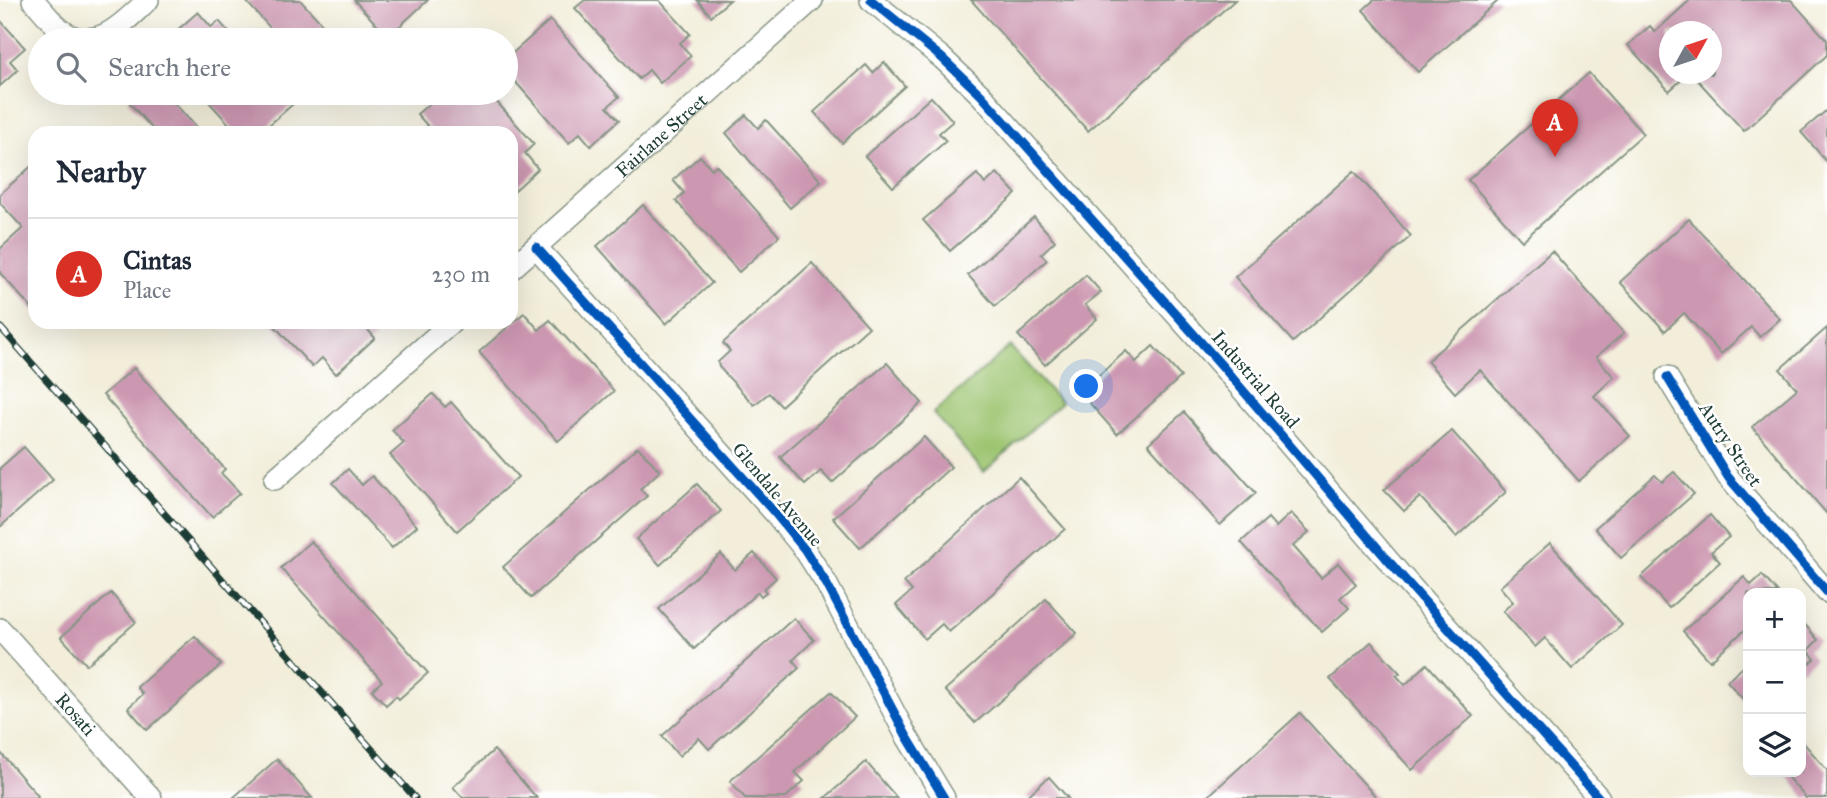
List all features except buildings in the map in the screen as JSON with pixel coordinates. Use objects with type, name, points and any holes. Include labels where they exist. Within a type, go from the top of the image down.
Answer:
[{"type":"street","points":[[33,0],[59,28]]},
{"type":"street","points":[[117,28],[148,0]]},
{"type":"street","name":"Fairlane Street","points":[[518,263],[812,0]]},
{"type":"street","name":"Industrial Road","points":[[871,0],[942,58],[981,95],[1223,367],[1398,573],[1599,798]]},
{"type":"street","name":"Glendale Avenue","points":[[536,247],[805,550],[843,611],[906,734],[944,798]]},
{"type":"street","points":[[275,478],[444,329]]},
{"type":"street","name":"Autry Street","points":[[1667,377],[1728,477],[1827,592]]},
{"type":"street","name":"Rosati","points":[[0,629],[151,798]]},
{"type":"green space","points":[[1010,346],[1061,403],[984,472],[933,413]]},
{"type":"railway","points":[[0,327],[415,798]]},
{"type":"cycle path","points":[[871,0],[942,58],[981,95],[1223,367],[1399,573],[1599,798]]},
{"type":"cycle path","points":[[536,247],[805,550],[826,583],[906,735],[944,798]]},
{"type":"cycle path","points":[[1667,377],[1728,477],[1827,592]]},
{"type":"place","name":"Cintas","points":[[1555,157]]}]
